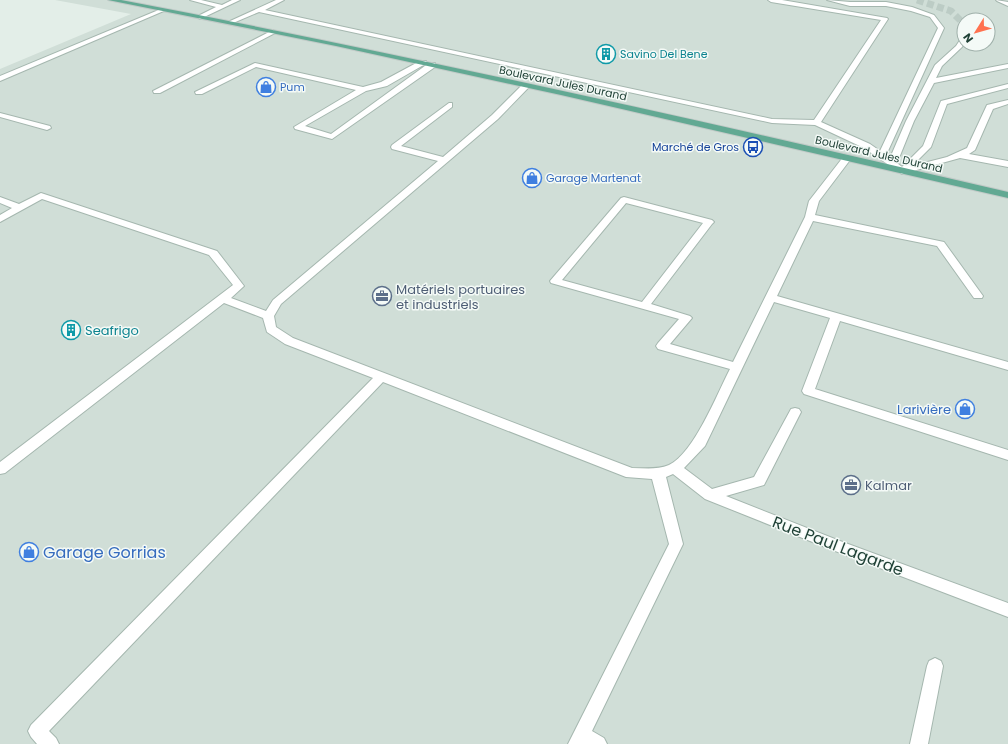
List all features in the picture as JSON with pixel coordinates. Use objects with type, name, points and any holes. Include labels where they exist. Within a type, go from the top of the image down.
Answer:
[{"type":"main road","name":"Boulevard Jules Durand","points":[[111,0],[231,22],[423,63],[1008,195]]},
{"type":"lane","points":[[193,0],[223,7]]},
{"type":"lane","points":[[200,17],[237,0]]},
{"type":"lane","points":[[231,22],[281,0]]},
{"type":"lane","points":[[771,0],[885,19],[816,123]]},
{"type":"lane","points":[[830,0],[850,4],[886,4],[912,9],[932,16],[941,28],[884,151],[883,157]]},
{"type":"lane","points":[[999,0],[1008,4]]},
{"type":"lane","points":[[0,79],[163,10]]},
{"type":"lane","points":[[258,10],[772,121],[816,123],[862,144],[902,171],[950,159],[971,150],[990,107],[1008,102]]},
{"type":"lane","points":[[157,91],[273,32]]},
{"type":"lane","points":[[892,164],[910,121],[939,65],[956,51]]},
{"type":"lane","points":[[423,63],[384,84],[363,89],[298,128],[332,137],[432,65]]},
{"type":"lane","points":[[199,92],[255,65],[363,89]]},
{"type":"lane","points":[[930,81],[1008,66]]},
{"type":"lane","points":[[526,86],[495,117],[278,302],[268,316],[271,329],[289,341],[631,473],[658,474],[675,468],[698,446],[810,217],[814,201],[847,158]]},
{"type":"lane","points":[[902,171],[927,147],[944,103],[1008,86]]},
{"type":"lane","points":[[445,160],[395,147],[448,105]]},
{"type":"lane","points":[[0,115],[47,128]]},
{"type":"lane","points":[[960,154],[1008,164]]},
{"type":"lane","points":[[0,219],[41,196],[213,254],[239,286],[0,469]]},
{"type":"lane","points":[[0,200],[20,208]]},
{"type":"lane","points":[[644,306],[709,222],[624,200],[555,281],[686,318],[662,346],[737,367]]},
{"type":"lane","points":[[810,217],[940,244],[978,296]]},
{"type":"lane","points":[[222,298],[268,316]]},
{"type":"lane","points":[[771,298],[1008,366]]},
{"type":"lane","points":[[836,317],[808,391],[1008,455]]},
{"type":"lane","points":[[50,744],[37,731],[381,377]]},
{"type":"lane","points":[[710,495],[759,480],[795,412]]},
{"type":"lane","name":"Rue Paul Lagarde","points":[[675,468],[710,495],[834,545],[1008,610]]},
{"type":"lane","points":[[598,744],[579,740],[676,544],[658,474]]},
{"type":"lane","points":[[919,744],[935,666]]},
{"type":"shaded area","points":[[55,0],[1008,0],[1008,744],[0,744],[0,69],[131,14]]},
{"type":"tunnel","points":[[917,0],[951,11],[956,16]]},
{"type":"place","name":"Savino Del Bene","points":[[606,54]]},
{"type":"place","name":"Pum","points":[[266,87]]},
{"type":"place","name":"Marché de Gros","points":[[753,147]]},
{"type":"place","name":"Garage Martenat","points":[[532,178]]},
{"type":"place","name":"Matériels portuaires et industriels","points":[[382,296]]},
{"type":"place","name":"Seafrigo","points":[[71,330]]},
{"type":"place","name":"Larivière","points":[[965,409]]},
{"type":"place","name":"Kalmar","points":[[851,485]]},
{"type":"place","name":"Garage Gorrias","points":[[29,552]]}]
